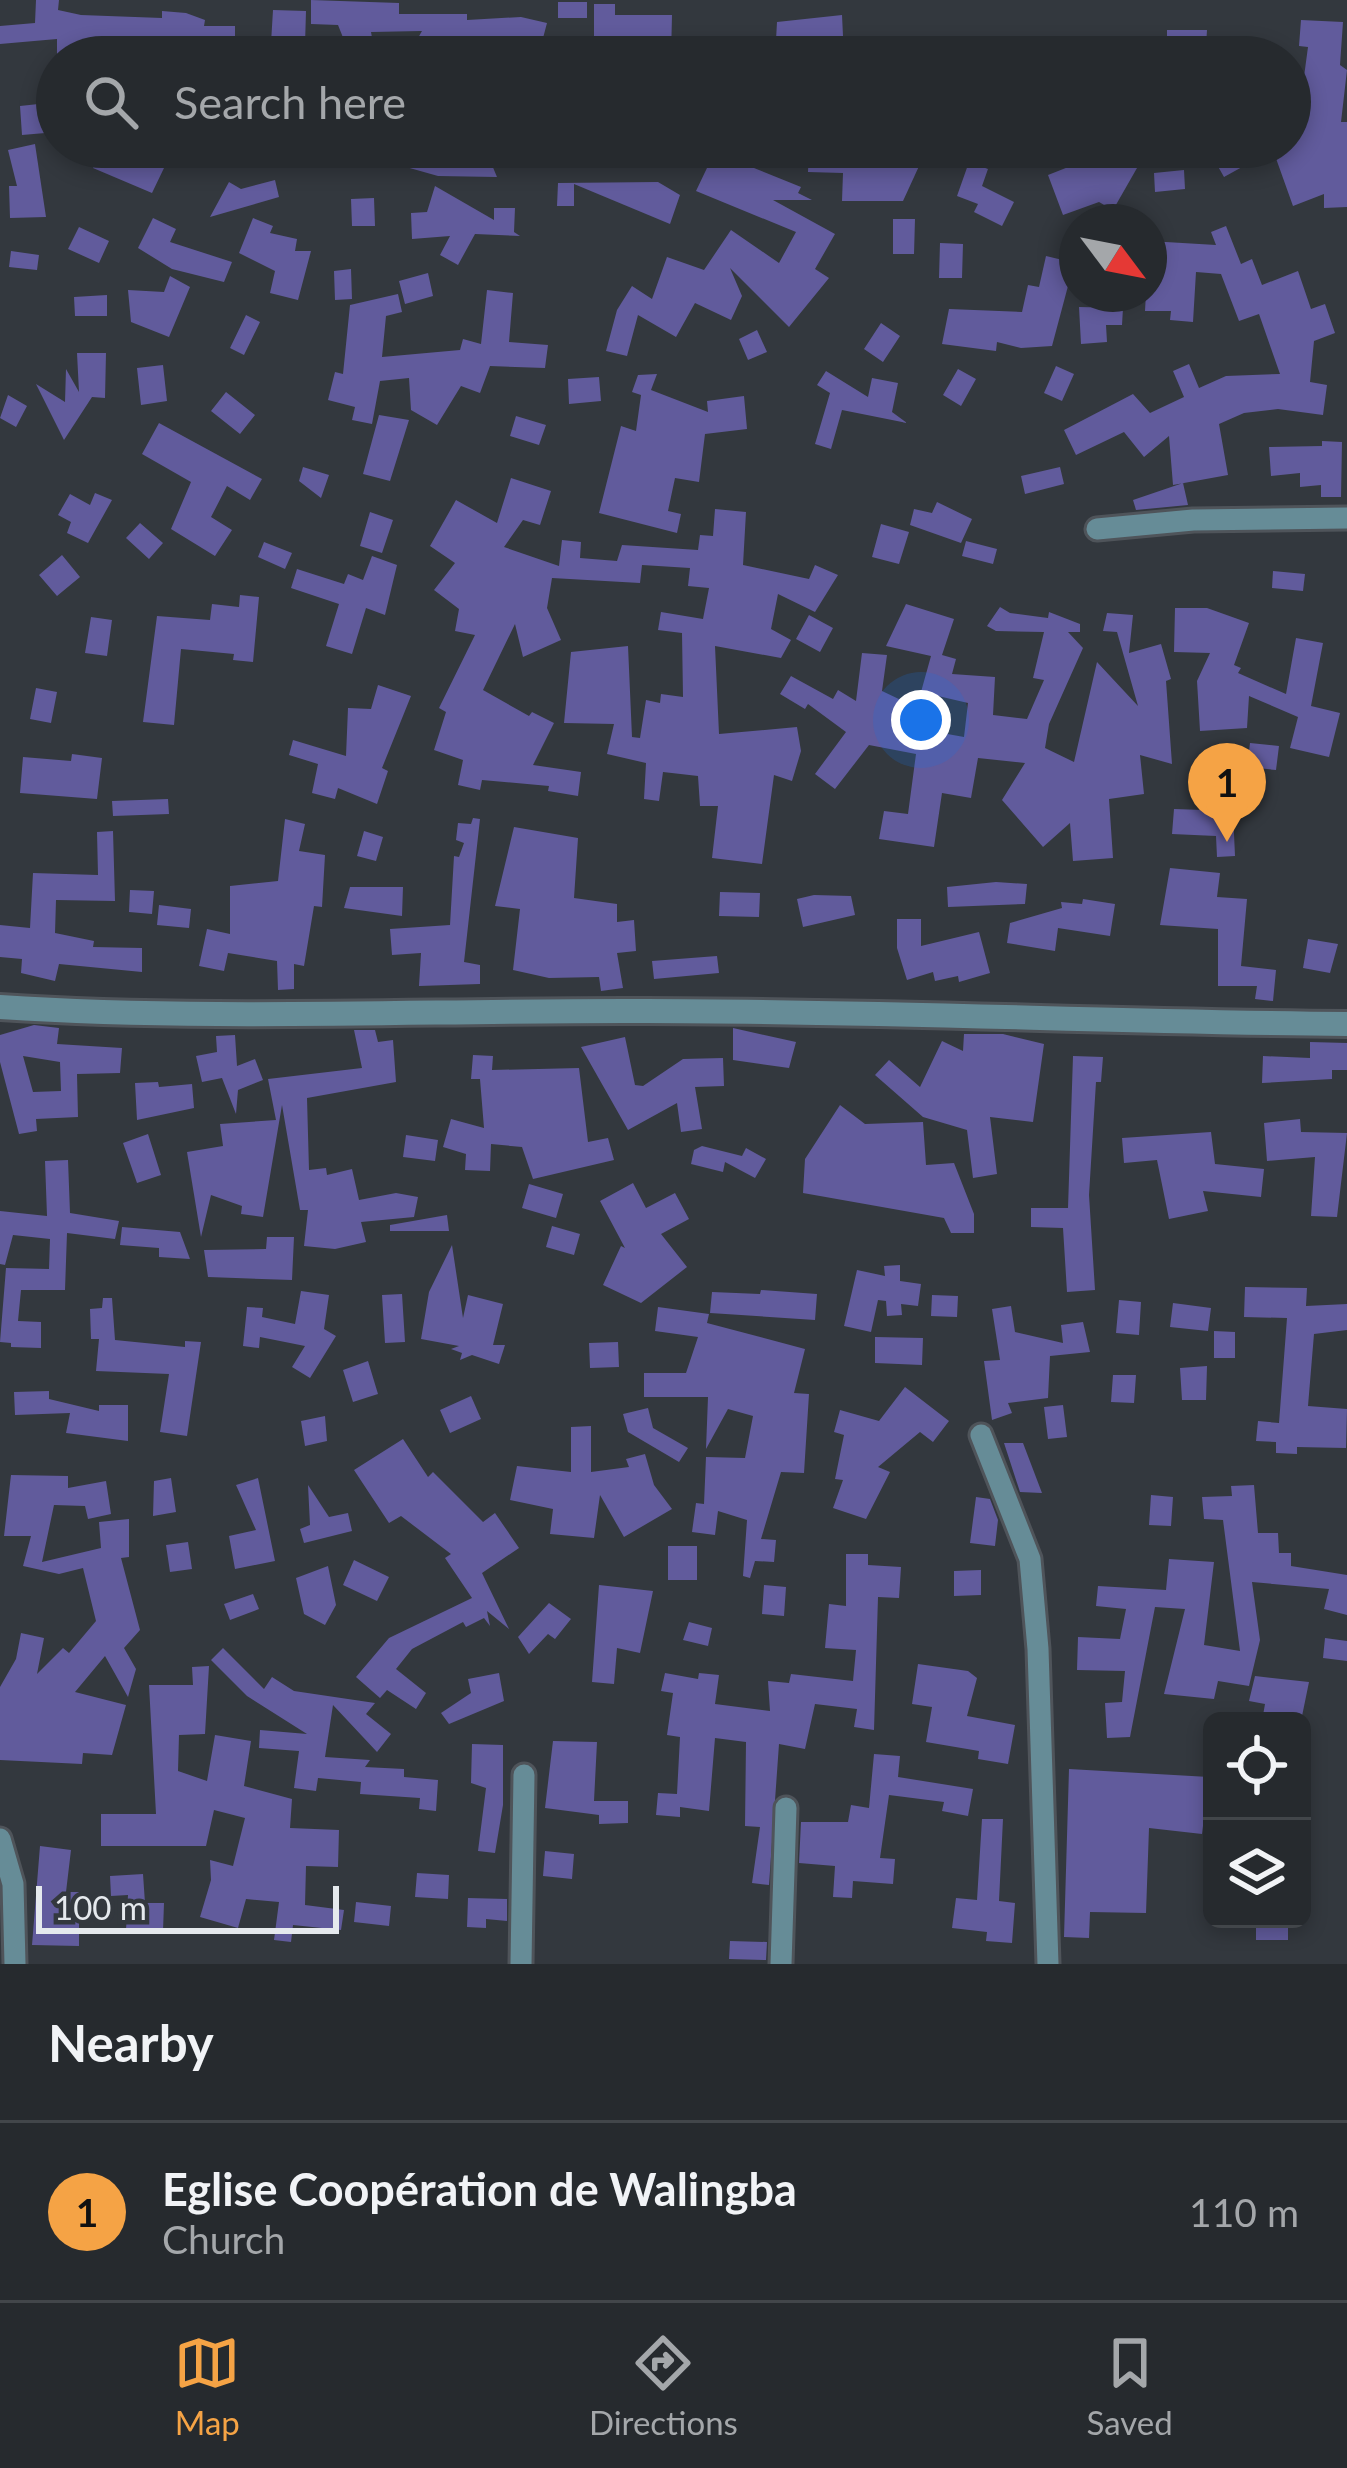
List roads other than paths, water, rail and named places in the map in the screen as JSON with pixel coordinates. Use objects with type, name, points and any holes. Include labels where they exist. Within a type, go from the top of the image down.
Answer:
[{"type":"street","points":[[1097,530],[1193,520],[1347,518]]},
{"type":"street","points":[[0,1007],[168,1018],[479,1010],[847,1011],[1347,1024]]},
{"type":"street","points":[[981,1435],[1030,1559],[1048,1964]]},
{"type":"street","points":[[521,1964],[524,1775]]},
{"type":"street","points":[[781,1964],[785,1808]]},
{"type":"street","points":[[0,1839],[13,1884],[15,1964]]},
{"type":"place","name":"Eglise Coopération de Walingba","points":[[1227,842]]}]
